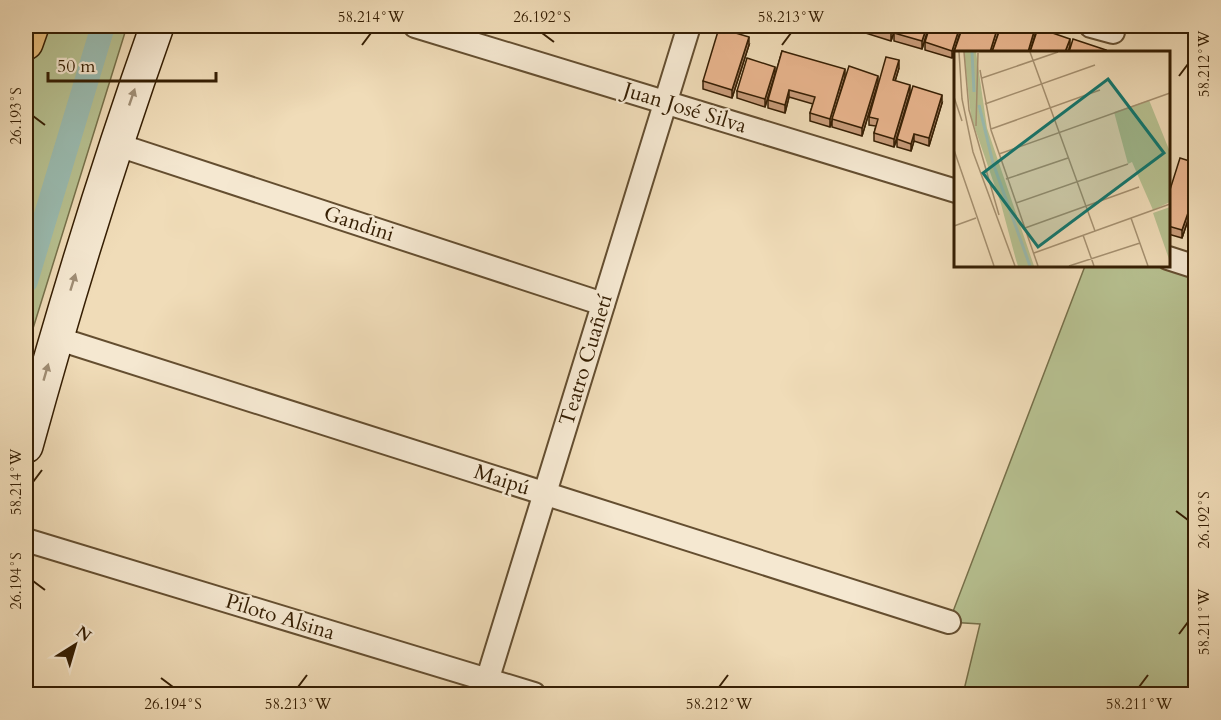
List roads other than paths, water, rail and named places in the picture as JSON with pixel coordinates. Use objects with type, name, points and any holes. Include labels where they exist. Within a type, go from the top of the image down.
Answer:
[{"type":"highway","points":[[26,43],[32,26]]},
{"type":"main road","points":[[26,446],[115,144],[157,26]]},
{"type":"street","name":"Juan José Silva","points":[[415,26],[954,190]]},
{"type":"street","name":"Teatro Cuañetí","points":[[486,687],[689,26]]},
{"type":"street","points":[[1091,26],[1113,32]]},
{"type":"street","name":"Gandini","points":[[115,144],[603,304]]},
{"type":"street","points":[[1170,259],[1196,267]]},
{"type":"street","name":"Maipú","points":[[56,338],[949,621]]},
{"type":"street","name":"Piloto Alsina","points":[[26,540],[486,687],[534,694]]},
{"type":"waterway","points":[[26,281],[103,26]]}]
